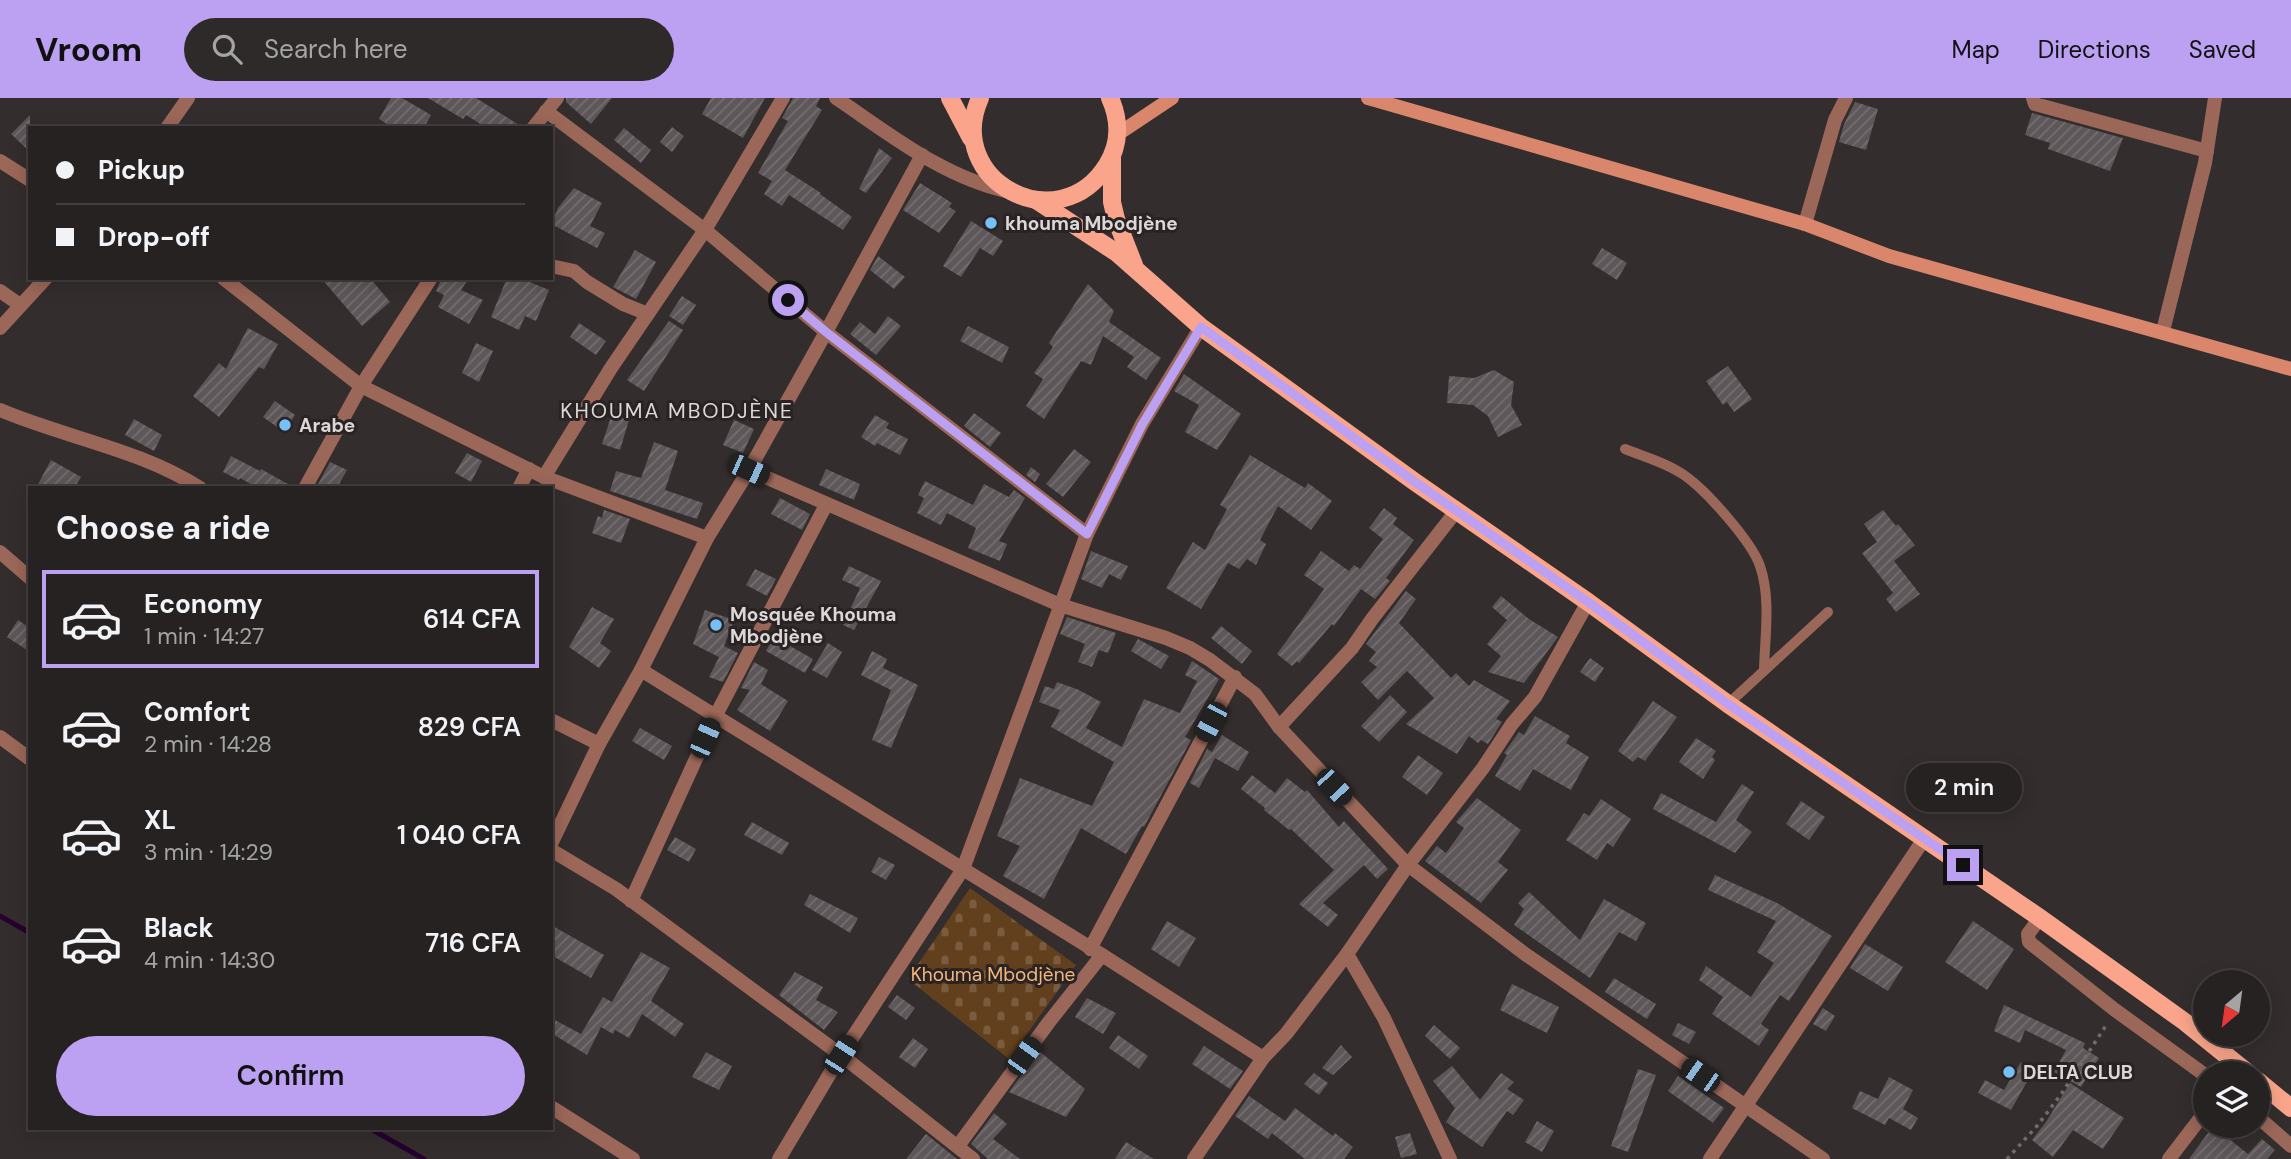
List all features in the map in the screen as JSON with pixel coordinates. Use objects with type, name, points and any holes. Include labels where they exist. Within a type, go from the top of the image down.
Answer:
[{"type":"main road","points":[[950,98],[974,143],[981,163],[994,180],[1012,193],[1036,201],[1095,237],[1135,268],[1201,327],[1728,704],[2040,918],[2185,1022],[2230,1061]]},
{"type":"main road","points":[[974,143],[974,113],[980,98]]},
{"type":"main road","points":[[1036,201],[1060,200],[1082,191],[1100,177],[1112,156],[1118,134],[1116,111],[1110,98]]},
{"type":"main road","points":[[1112,156],[1112,202],[1115,219],[1135,268]]},
{"type":"main road","points":[[2270,1090],[2291,1108]]},
{"type":"street","points":[[168,126],[188,98]]},
{"type":"street","points":[[535,126],[557,98]]},
{"type":"street","points":[[544,477],[574,427],[705,230],[783,98]]},
{"type":"street","points":[[836,98],[922,155],[972,182],[1012,193]]},
{"type":"street","points":[[1118,134],[1172,98]]},
{"type":"street","points":[[1367,98],[1805,224],[1889,256],[2291,369]]},
{"type":"street","points":[[1805,224],[1835,120],[1846,98]]},
{"type":"street","points":[[2033,98],[2035,104],[2207,151]]},
{"type":"street","points":[[2163,331],[2207,151],[2216,98]]},
{"type":"street","points":[[546,111],[705,230],[826,332],[1087,534]]},
{"type":"street","points":[[553,843],[599,744],[641,670],[707,538],[749,470],[922,155]]},
{"type":"street","points":[[0,161],[28,179]]},
{"type":"street","points":[[553,266],[574,271],[623,304],[648,314]]},
{"type":"street","points":[[0,328],[44,280]]},
{"type":"street","points":[[226,280],[361,386],[544,477],[707,538]]},
{"type":"street","points":[[306,486],[361,386],[430,280]]},
{"type":"street","points":[[0,291],[20,305]]},
{"type":"street","points":[[779,1159],[841,1055],[963,869],[1087,534],[1142,425],[1201,327]]},
{"type":"street","points":[[0,410],[136,456],[196,486]]},
{"type":"street","points":[[520,486],[529,469]]},
{"type":"street","points":[[749,470],[1060,605],[1190,648],[1235,677],[1255,694],[1279,727],[1408,865],[1525,954],[1823,1159]]},
{"type":"street","points":[[631,901],[716,715],[826,505]]},
{"type":"street","points":[[1279,727],[1352,649],[1372,619],[1457,510]]},
{"type":"street","points":[[1,554],[28,576]]},
{"type":"street","points":[[1201,1157],[1263,1058],[1286,1034],[1347,954],[1408,865],[1535,697],[1588,602]]},
{"type":"street","points":[[641,670],[1263,1058]]},
{"type":"street","points":[[958,1146],[1049,1022],[1096,952],[1235,677]]},
{"type":"street","points":[[553,721],[599,744]]},
{"type":"street","points":[[0,737],[28,758]]},
{"type":"street","points":[[1710,1159],[1924,839]]},
{"type":"street","points":[[553,848],[616,888],[841,1055],[973,1159]]},
{"type":"street","points":[[2040,918],[2028,934],[2029,942],[2115,1010],[2193,1066]]},
{"type":"street","points":[[1347,954],[1384,1018],[1450,1159]]},
{"type":"street","points":[[553,1108],[634,1159]]},
{"type":"street","points":[[2169,1159],[2193,1128]]},
{"type":"street","points":[[2270,1128],[2291,1146]]},
{"type":"lane","points":[[1625,449],[1674,469],[1686,477],[1705,494],[1753,552],[1761,568],[1766,616],[1764,669]]},
{"type":"lane","points":[[1728,704],[1828,612]]},
{"type":"path","points":[[2007,1159],[2063,1093],[2115,1010]]},
{"type":"green space","name":"Khouma Mbodjène","points":[[970,888],[1076,965],[1009,1059],[908,979]]},
{"type":"building","points":[[391,98],[402,98],[431,115],[425,126],[390,126],[379,119]]},
{"type":"building","points":[[428,98],[476,98],[521,126],[484,126],[466,115],[463,119]]},
{"type":"building","points":[[566,98],[612,98],[591,124],[566,102]]},
{"type":"building","points":[[711,98],[765,98],[743,138],[702,114]]},
{"type":"building","points":[[793,98],[820,98],[816,106],[822,110],[785,170],[852,217],[843,230],[789,195],[782,206],[764,194],[772,181],[758,173],[788,121],[782,118]]},
{"type":"building","points":[[1855,102],[1878,109],[1866,150],[1839,142]]},
{"type":"building","points":[[2032,113],[2123,138],[2110,171],[2048,149],[2050,143],[2025,135]]},
{"type":"building","points":[[30,115],[28,150],[11,134]]},
{"type":"building","points":[[672,127],[684,136],[672,152],[660,142]]},
{"type":"building","points":[[624,128],[651,150],[641,163],[614,140]]},
{"type":"building","points":[[879,148],[892,158],[866,193],[859,189]]},
{"type":"building","points":[[920,183],[952,203],[949,207],[956,211],[939,233],[903,210]]},
{"type":"building","points":[[574,188],[602,203],[590,226],[605,233],[597,248],[553,225],[558,208]]},
{"type":"building","points":[[971,221],[1003,241],[993,256],[980,248],[961,277],[943,266]]},
{"type":"building","points":[[1602,248],[1627,263],[1617,280],[1592,264]]},
{"type":"building","points":[[635,250],[656,262],[636,299],[613,287]]},
{"type":"building","points":[[878,256],[905,277],[894,289],[870,270]]},
{"type":"building","points":[[323,280],[372,280],[390,302],[362,326]]},
{"type":"building","points":[[441,280],[468,280],[461,290],[483,300],[469,324],[438,307],[444,295],[436,291]]},
{"type":"building","points":[[506,280],[525,280],[549,290],[536,321],[525,316],[519,330],[491,317]]},
{"type":"building","points":[[1088,284],[1114,311],[1109,322],[1161,358],[1146,380],[1127,367],[1134,357],[1103,336],[1091,365],[1081,361],[1044,419],[1026,406],[1043,379],[1034,373],[1053,347],[1049,343]]},
{"type":"building","points":[[682,296],[696,305],[683,325],[669,316]]},
{"type":"building","points":[[888,316],[901,326],[876,355],[850,334],[860,322],[875,334]]},
{"type":"building","points":[[669,321],[683,330],[644,391],[627,380]]},
{"type":"building","points":[[579,323],[606,341],[596,355],[570,337]]},
{"type":"building","points":[[968,326],[1009,347],[1002,363],[960,341]]},
{"type":"building","points":[[248,328],[278,344],[264,369],[259,367],[219,417],[193,396],[219,363],[226,369]]},
{"type":"building","points":[[476,343],[493,351],[479,382],[462,373]]},
{"type":"building","points":[[1728,366],[1752,399],[1734,412],[1727,402],[1723,405],[1706,381]]},
{"type":"building","points":[[1494,370],[1514,382],[1511,405],[1522,425],[1498,437],[1488,416],[1473,405],[1447,403],[1449,376],[1474,378]]},
{"type":"building","points":[[1184,374],[1241,414],[1217,450],[1185,432],[1199,405],[1174,391]]},
{"type":"building","points":[[275,401],[295,415],[284,432],[263,417]]},
{"type":"building","points":[[974,413],[1001,433],[990,447],[964,426]]},
{"type":"building","points":[[612,414],[629,420],[620,450],[602,444]]},
{"type":"building","points":[[875,415],[889,423],[886,428],[908,439],[900,455],[877,443],[875,446],[861,437]]},
{"type":"building","points":[[134,419],[162,435],[154,451],[125,435]]},
{"type":"building","points":[[734,420],[754,429],[743,453],[723,445]]},
{"type":"building","points":[[654,442],[678,451],[665,490],[703,503],[697,519],[610,491],[616,471],[641,478]]},
{"type":"building","points":[[1074,449],[1091,462],[1063,497],[1046,484]]},
{"type":"building","points":[[467,453],[482,461],[471,482],[455,473]]},
{"type":"building","points":[[1250,455],[1305,488],[1308,483],[1332,501],[1311,530],[1278,506],[1260,540],[1266,544],[1256,565],[1247,559],[1239,569],[1228,563],[1201,609],[1166,588],[1193,542],[1205,550],[1227,509],[1220,505]]},
{"type":"building","points":[[231,456],[291,486],[254,486],[223,472]]},
{"type":"building","points":[[51,460],[81,477],[75,486],[37,486]]},
{"type":"building","points":[[330,462],[347,470],[338,486],[317,486]]},
{"type":"building","points":[[1031,467],[1040,474],[1035,482],[1026,475]]},
{"type":"building","points":[[826,469],[860,484],[854,500],[819,485]]},
{"type":"building","points":[[925,481],[973,505],[984,484],[1009,497],[1014,490],[1025,498],[999,541],[1007,544],[1000,561],[968,548],[976,528],[947,513],[941,525],[917,513],[924,498],[918,495]]},
{"type":"building","points":[[780,498],[810,514],[802,530],[771,514]]},
{"type":"building","points":[[1384,508],[1397,518],[1393,524],[1414,540],[1386,578],[1390,581],[1375,599],[1361,589],[1334,626],[1332,624],[1299,663],[1297,661],[1292,666],[1277,654],[1324,589],[1304,575],[1321,551],[1349,571],[1354,565],[1360,569],[1383,539],[1369,528]]},
{"type":"building","points":[[604,510],[630,519],[621,543],[592,533],[598,516],[602,518]]},
{"type":"building","points":[[1883,510],[1915,545],[1894,561],[1920,594],[1896,612],[1886,599],[1893,593],[1862,553],[1877,542],[1864,524]]},
{"type":"building","points":[[1091,551],[1128,566],[1121,580],[1109,574],[1102,588],[1081,579]]},
{"type":"building","points":[[849,566],[881,581],[854,630],[843,625],[860,588],[842,580]]},
{"type":"building","points":[[755,569],[776,579],[767,596],[746,585]]},
{"type":"building","points":[[1406,591],[1416,599],[1399,623],[1451,678],[1456,673],[1469,686],[1474,680],[1510,701],[1496,719],[1502,722],[1488,744],[1481,740],[1478,743],[1469,736],[1457,754],[1406,724],[1434,698],[1407,671],[1378,700],[1361,682],[1377,667],[1369,661],[1376,652],[1366,644]]},
{"type":"building","points":[[1501,596],[1529,619],[1558,637],[1524,683],[1488,672],[1501,656],[1487,644],[1507,620],[1492,607]]},
{"type":"building","points":[[592,607],[614,619],[600,643],[611,651],[599,668],[569,647]]},
{"type":"building","points":[[705,610],[734,620],[724,646],[738,653],[723,682],[709,677],[719,657],[693,644]]},
{"type":"building","points":[[1067,617],[1116,633],[1108,653],[1099,650],[1092,667],[1078,662],[1085,644],[1060,634]]},
{"type":"building","points":[[18,620],[28,627],[28,651],[7,637]]},
{"type":"building","points":[[1221,626],[1252,651],[1242,664],[1211,638]]},
{"type":"building","points":[[774,637],[813,659],[805,673],[766,651]]},
{"type":"building","points":[[1138,639],[1169,656],[1161,669],[1131,651]]},
{"type":"building","points":[[828,643],[842,652],[827,678],[812,670]]},
{"type":"building","points":[[872,651],[887,659],[883,668],[918,685],[891,748],[872,740],[891,690],[861,675]]},
{"type":"building","points":[[1590,658],[1604,668],[1595,682],[1580,672]]},
{"type":"building","points":[[1192,661],[1219,679],[1185,737],[1191,740],[1144,827],[1142,826],[1126,854],[1081,828],[1044,899],[1003,876],[1020,846],[997,836],[1020,778],[1092,806],[1114,762],[1051,727],[1060,710],[1039,702],[1045,686],[1054,689],[1057,682],[1101,702],[1086,728],[1122,747],[1144,699],[1180,713],[1197,681],[1185,675]]},
{"type":"building","points":[[754,662],[768,670],[761,684],[788,701],[770,731],[737,710],[750,690],[741,688]]},
{"type":"building","points":[[1390,695],[1407,712],[1379,742],[1361,726]]},
{"type":"building","points":[[1653,701],[1677,717],[1645,761],[1638,757],[1633,762],[1618,751]]},
{"type":"building","points":[[1535,716],[1570,736],[1566,743],[1589,757],[1571,790],[1533,769],[1520,791],[1495,776],[1507,755],[1504,753],[1519,732],[1524,735]]},
{"type":"building","points":[[640,728],[672,746],[664,760],[632,741]]},
{"type":"building","points":[[1222,735],[1249,752],[1238,771],[1215,758],[1199,788],[1190,783],[1207,749],[1212,752]]},
{"type":"building","points":[[1696,738],[1716,751],[1712,757],[1715,760],[1703,779],[1679,762]]},
{"type":"building","points":[[1418,755],[1443,773],[1427,795],[1402,777]]},
{"type":"building","points":[[1252,775],[1275,793],[1287,778],[1305,792],[1307,790],[1339,827],[1344,821],[1388,869],[1377,879],[1364,865],[1323,903],[1338,915],[1328,927],[1299,904],[1334,870],[1291,829],[1241,789]]},
{"type":"building","points":[[1742,784],[1754,792],[1736,820],[1752,832],[1735,853],[1653,809],[1661,793],[1716,822]]},
{"type":"building","points":[[1477,798],[1521,830],[1498,862],[1508,870],[1481,903],[1425,861],[1437,846],[1446,853],[1464,828],[1456,822]]},
{"type":"building","points":[[1601,799],[1631,819],[1613,847],[1607,843],[1597,860],[1566,840],[1584,813],[1589,816]]},
{"type":"building","points":[[1801,801],[1825,817],[1809,840],[1786,824]]},
{"type":"building","points":[[752,822],[789,843],[782,855],[744,835]]},
{"type":"building","points":[[675,837],[696,849],[689,862],[667,850]]},
{"type":"building","points":[[879,857],[895,865],[886,880],[871,872]]},
{"type":"building","points":[[1715,875],[1777,903],[1832,936],[1789,1001],[1780,995],[1761,1024],[1769,1030],[1759,1046],[1712,1014],[1723,997],[1699,980],[1706,966],[1751,997],[1774,963],[1757,952],[1776,921],[1708,890]]},
{"type":"building","points":[[1529,892],[1580,940],[1604,899],[1646,923],[1636,941],[1619,932],[1590,978],[1514,925],[1524,909],[1518,903]]},
{"type":"building","points":[[810,894],[858,918],[850,933],[804,905]]},
{"type":"building","points":[[1167,921],[1196,938],[1179,967],[1151,949]]},
{"type":"building","points":[[1973,921],[2014,949],[1987,990],[1945,962]]},
{"type":"building","points":[[553,926],[604,955],[591,978],[553,956]]},
{"type":"building","points":[[1865,944],[1903,967],[1888,991],[1850,968]]},
{"type":"building","points":[[641,952],[670,968],[651,1001],[684,1024],[675,1037],[642,1014],[629,1038],[615,1030],[613,1034],[601,1027],[587,1055],[553,1034],[553,1019],[581,1034],[603,997],[612,1002]]},
{"type":"building","points":[[795,972],[823,987],[816,1000],[838,1012],[824,1030],[779,995]]},
{"type":"building","points":[[1614,978],[1656,1004],[1647,1019],[1605,992]]},
{"type":"building","points":[[1512,984],[1559,1007],[1547,1033],[1500,1010]]},
{"type":"building","points":[[897,995],[915,1008],[906,1020],[888,1007]]},
{"type":"building","points":[[1087,998],[1116,1013],[1103,1034],[1075,1017]]},
{"type":"building","points":[[2004,1005],[2085,1043],[2083,1048],[2099,1058],[2081,1087],[2054,1072],[2066,1050],[2025,1030],[2020,1043],[1994,1031]]},
{"type":"building","points":[[1823,1008],[1835,1016],[1826,1031],[1813,1024]]},
{"type":"building","points":[[1678,1023],[1696,1032],[1689,1044],[1672,1035]]},
{"type":"building","points":[[1434,1025],[1460,1048],[1450,1059],[1425,1036]]},
{"type":"building","points":[[1118,1035],[1148,1056],[1139,1069],[1109,1048]]},
{"type":"building","points":[[913,1038],[928,1049],[915,1068],[899,1057]]},
{"type":"building","points":[[1341,1045],[1352,1057],[1333,1075],[1322,1068]]},
{"type":"building","points":[[1204,1046],[1243,1071],[1230,1089],[1192,1064]]},
{"type":"building","points":[[1039,1051],[1085,1089],[1066,1117],[1009,1092]]},
{"type":"building","points":[[706,1052],[732,1066],[719,1090],[692,1077]]},
{"type":"building","points":[[2021,1062],[2034,1069],[2011,1110],[1978,1093],[1985,1080],[2004,1090]]},
{"type":"building","points":[[1452,1066],[1480,1100],[1501,1073],[1514,1082],[1507,1089],[1524,1100],[1513,1115],[1507,1111],[1482,1147],[1446,1122],[1455,1108],[1433,1081]]},
{"type":"building","points":[[1638,1069],[1656,1075],[1628,1152],[1611,1146]]},
{"type":"building","points":[[1314,1073],[1328,1083],[1319,1095],[1304,1084]]},
{"type":"building","points":[[1678,1076],[1724,1108],[1713,1123],[1668,1091]]},
{"type":"building","points":[[1889,1077],[1913,1090],[1903,1109],[1918,1118],[1911,1130],[1889,1118],[1885,1125],[1852,1108],[1860,1091],[1878,1099]]},
{"type":"building","points":[[2070,1083],[2124,1118],[2103,1149],[2073,1130],[2053,1157],[2032,1140]]},
{"type":"building","points":[[1249,1096],[1285,1121],[1295,1108],[1353,1147],[1344,1159],[1305,1159],[1272,1133],[1268,1139],[1235,1116]]},
{"type":"building","points":[[994,1113],[1007,1124],[993,1139],[1020,1159],[988,1159],[971,1144]]},
{"type":"building","points":[[1537,1121],[1554,1131],[1542,1152],[1525,1142]]},
{"type":"building","points":[[1410,1133],[1417,1154],[1401,1158],[1395,1137]]},
{"type":"building","points":[[926,1134],[957,1159],[906,1159]]},
{"type":"building","points":[[2204,1138],[2228,1138],[2248,1154],[2262,1139],[2275,1150],[2267,1159],[2189,1159]]},
{"type":"building","points":[[1126,1142],[1154,1159],[1115,1159]]},
{"type":"waterway","points":[[0,916],[28,932]]},
{"type":"waterway","points":[[373,1130],[424,1159]]},
{"type":"place","name":"khouma Mbodjène","points":[[991,223]]},
{"type":"place","name":"Arabe","points":[[285,425]]},
{"type":"place","name":"Mosquée Khouma Mbodjène","points":[[716,625]]},
{"type":"place","name":"DELTA CLUB","points":[[2009,1072]]},
{"type":"district","name":"KHOUMA MBODJÈNE","points":[[677,411]]},
{"type":"route","points":[[788,300],[1087,534],[1142,425],[1201,327],[1728,704],[1963,865]]}]
